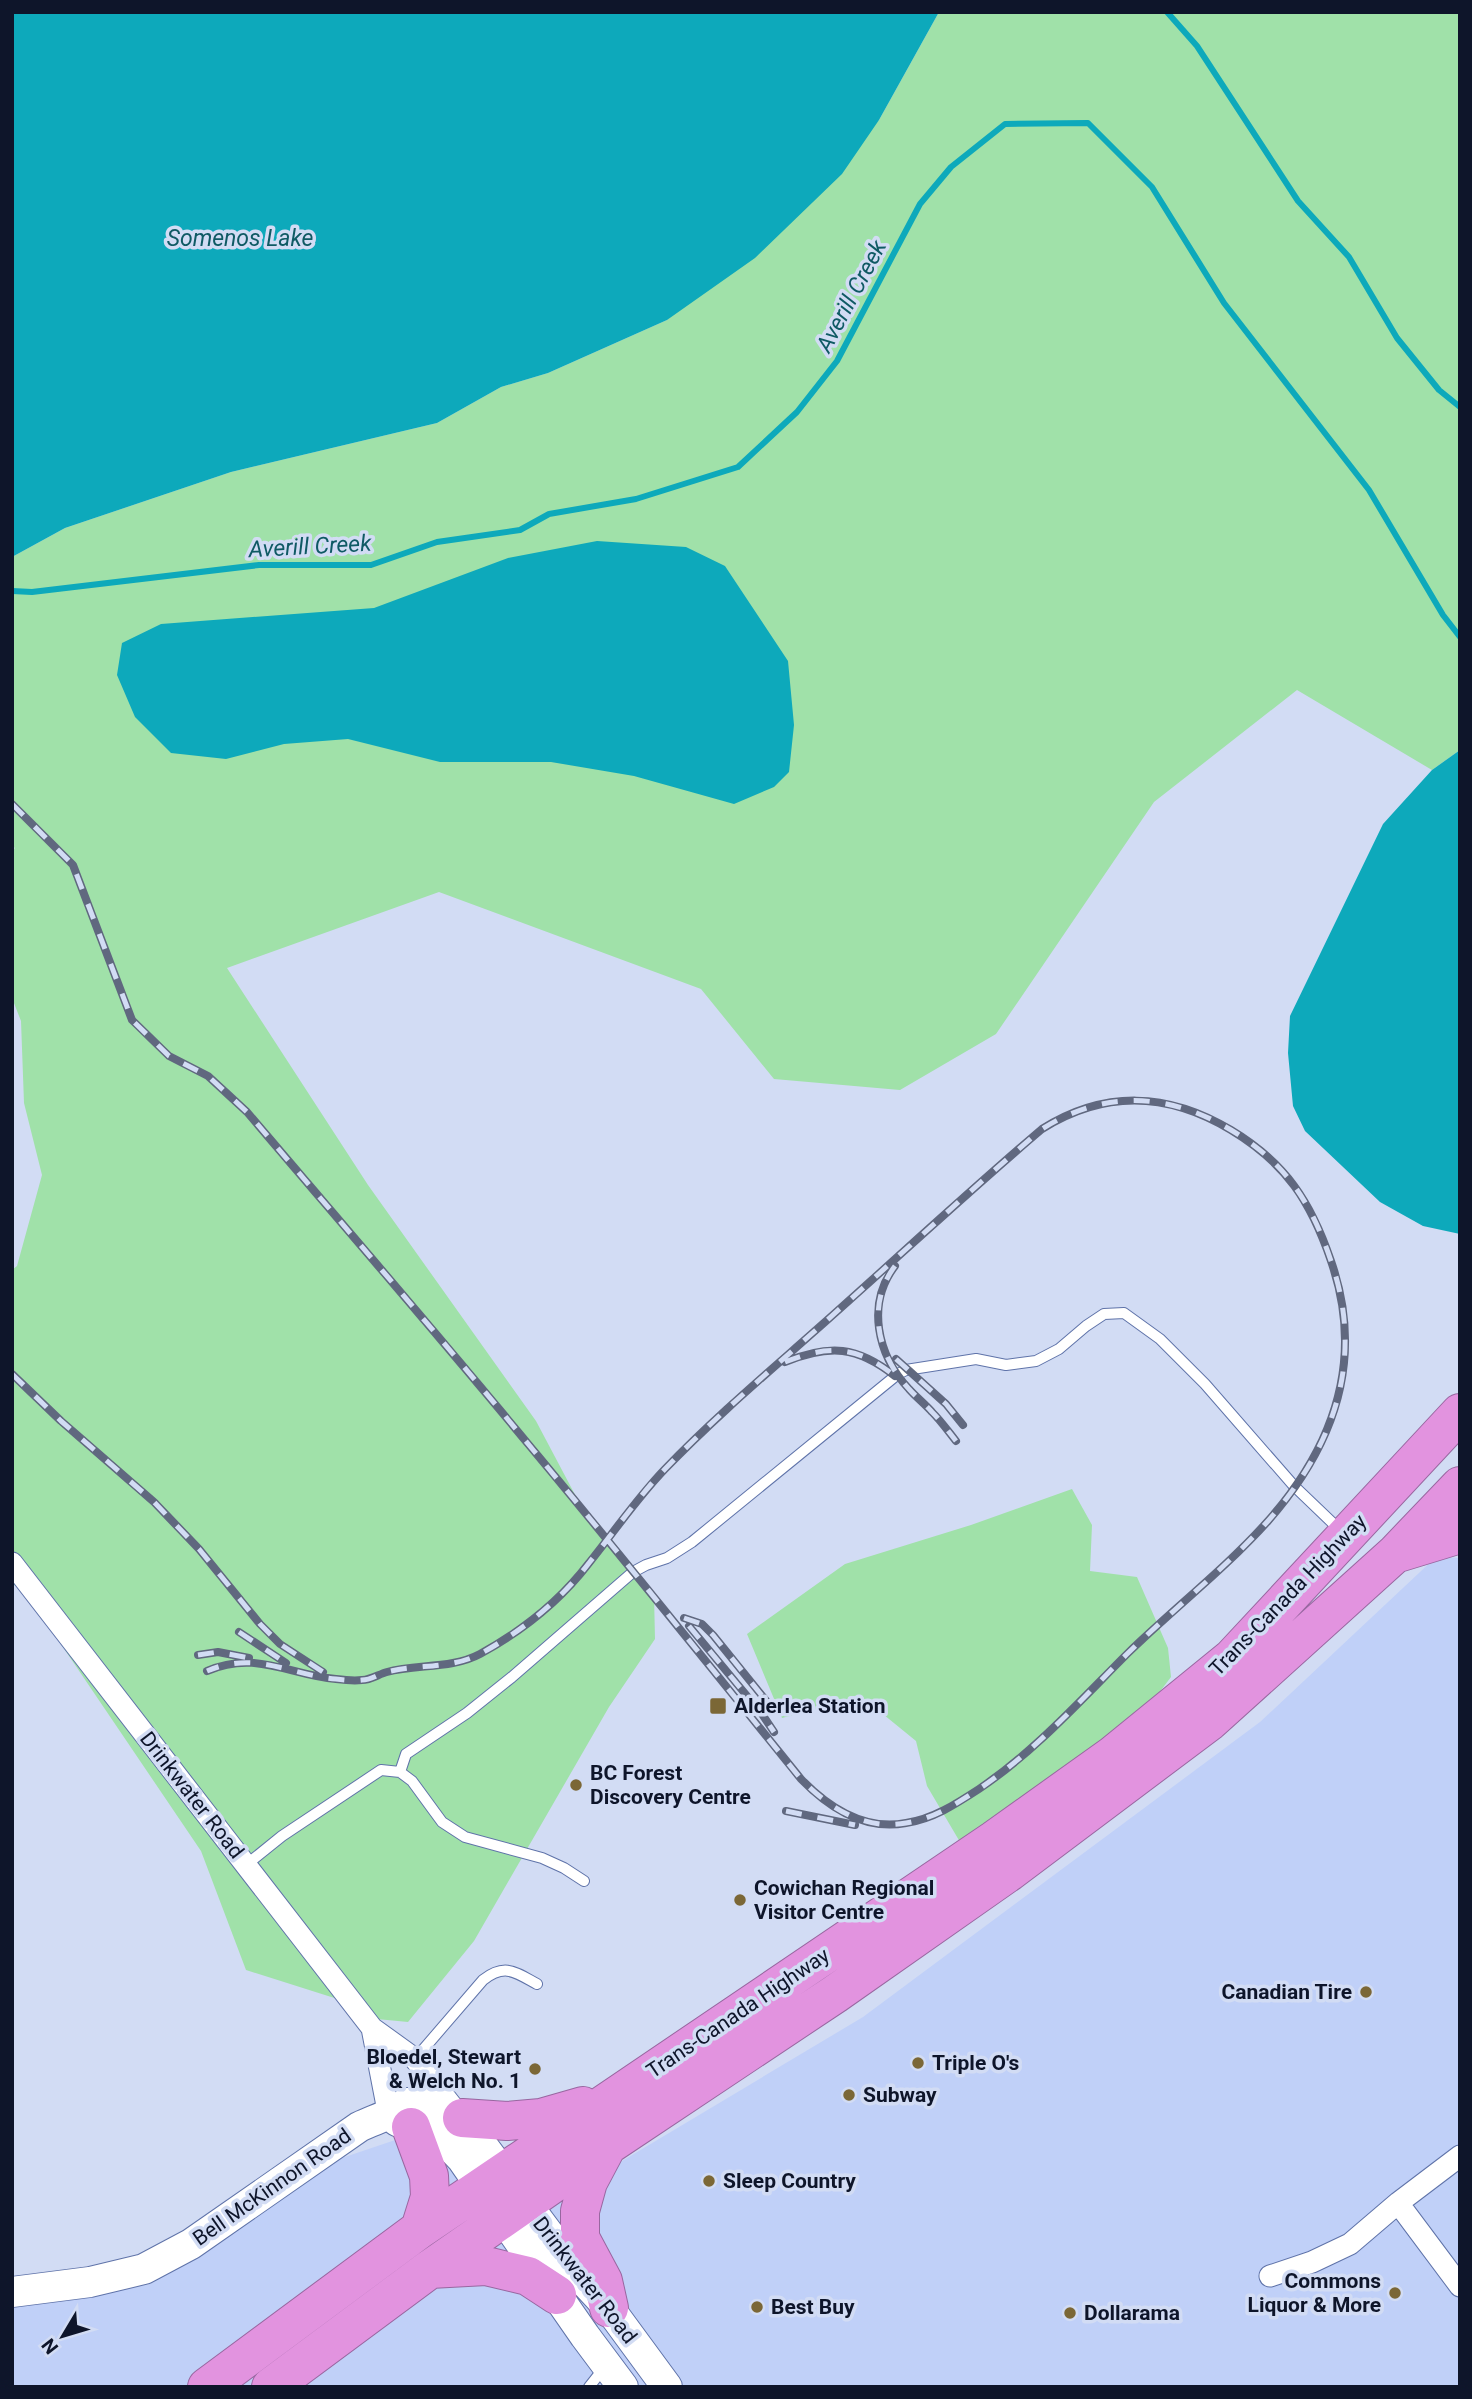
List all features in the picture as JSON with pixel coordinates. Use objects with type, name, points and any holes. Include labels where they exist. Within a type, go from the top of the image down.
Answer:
[{"type":"highway","name":"Trans-Canada Highway","points":[[271,2387],[429,2269],[504,2196],[609,2101],[994,1840],[1112,1755],[1232,1658],[1460,1413]]},
{"type":"highway","name":"Trans-Canada Highway","points":[[207,2387],[420,2229],[504,2196],[607,2146],[835,1994],[1032,1856],[1210,1721],[1396,1553],[1460,1486]]},
{"type":"highway","points":[[1396,1553],[1460,1534]]},
{"type":"highway","points":[[461,2118],[507,2122],[541,2118],[609,2101]]},
{"type":"highway","points":[[400,2122],[429,2176],[430,2197],[420,2229]]},
{"type":"highway","points":[[607,2146],[588,2182],[580,2211],[580,2238],[603,2281],[609,2308]]},
{"type":"highway","points":[[429,2269],[486,2266],[528,2276],[557,2295]]},
{"type":"street","name":"Drinkwater Road","points":[[12,1563],[372,2028],[415,2059],[461,2118]]},
{"type":"street","name":"Drinkwater Road","points":[[372,2028],[400,2122]]},
{"type":"street","name":"Bell McKinnon Road","points":[[12,2291],[90,2282],[144,2269],[191,2244],[359,2127],[377,2119],[400,2122],[406,2103],[433,2106],[461,2118]]},
{"type":"street","points":[[461,2118],[504,2196]]},
{"type":"street","points":[[400,2122],[429,2132],[446,2142],[504,2196]]},
{"type":"street","points":[[1270,2276],[1312,2262],[1350,2244],[1398,2203],[1460,2157]]},
{"type":"street","name":"Drinkwater Road","points":[[504,2196],[557,2295],[623,2378],[667,2387]]},
{"type":"street","name":"Drinkwater Road","points":[[504,2196],[609,2308],[623,2378]]},
{"type":"street","points":[[1398,2203],[1460,2286]]},
{"type":"lane","points":[[400,1772],[406,1754],[467,1713],[512,1677],[633,1572],[667,1558],[692,1542],[898,1374],[906,1370],[976,1359],[1006,1364],[1036,1361],[1059,1349],[1104,1314],[1124,1313],[1160,1339],[1205,1384],[1294,1486],[1346,1537]]},
{"type":"lane","points":[[247,1866],[282,1836],[380,1770],[400,1772],[412,1781],[442,1822],[466,1837],[542,1858],[584,1881]]},
{"type":"lane","points":[[415,2059],[483,1980],[493,1972],[505,1969],[537,1984]]},
{"type":"shaded area","points":[[1436,1557],[1460,1558],[1460,2387],[12,2387],[12,2301],[148,2285],[333,2161],[413,2134],[530,2216],[863,2017],[1260,1722]]},
{"type":"green space","points":[[939,12],[1460,12],[1460,750],[1432,770],[1297,690],[1154,802],[996,1034],[900,1090],[774,1079],[701,989],[439,892],[227,968],[368,1185],[536,1421],[581,1506],[654,1595],[655,1639],[609,1707],[474,1941],[408,2022],[356,2017],[347,2002],[246,1970],[201,1851],[25,1591],[12,1584],[12,1270],[17,1266],[42,1175],[24,1103],[21,1021],[12,998],[12,851],[15,848],[12,846],[12,557],[65,528],[231,472],[437,423],[501,387],[548,373],[667,320],[879,120]]},
{"type":"green space","points":[[1072,1489],[1092,1525],[1090,1571],[1137,1577],[1168,1648],[1171,1677],[1142,1715],[960,1842],[927,1786],[916,1741],[862,1697],[782,1718],[747,1634],[845,1564],[971,1525]]},
{"type":"water","name":"Somenos Lake","points":[[12,12],[939,12],[879,120],[842,174],[755,258],[667,320],[548,373],[501,387],[437,423],[231,472],[65,528],[12,557]]},
{"type":"water","points":[[597,541],[686,547],[725,566],[788,661],[794,725],[789,772],[774,787],[734,804],[634,776],[551,762],[440,762],[348,739],[284,744],[226,759],[171,753],[135,717],[117,675],[122,643],[161,624],[374,608],[508,558]]},
{"type":"water","points":[[1460,750],[1460,1234],[1423,1226],[1380,1202],[1305,1131],[1293,1106],[1288,1053],[1290,1016],[1383,824],[1432,770]]},
{"type":"waterway","name":"Averill Creek","points":[[1167,12],[1197,46],[1298,201],[1349,257],[1397,338],[1439,390],[1460,407]]},
{"type":"waterway","name":"Averill Creek","points":[[12,591],[32,592],[259,565],[371,565],[437,542],[520,530],[549,514],[636,499],[738,467],[797,412],[837,361],[920,204],[951,167],[1005,124],[1088,123],[1152,187],[1224,303],[1369,490],[1443,615],[1460,637]]},
{"type":"railway","points":[[12,804],[73,865],[132,1020],[169,1056],[208,1076],[247,1112],[499,1408],[568,1492],[601,1532],[635,1573],[801,1779],[823,1799],[861,1820],[891,1825],[926,1818],[979,1789],[1019,1759],[1056,1725],[1268,1521],[1311,1462],[1337,1399],[1344,1366],[1345,1332],[1341,1297],[1331,1261],[1305,1202],[1282,1170],[1250,1143],[1207,1117],[1184,1108],[1136,1101],[1089,1107],[1042,1129],[723,1412],[655,1480],[635,1503],[607,1539],[598,1551],[589,1563],[578,1577],[566,1590],[511,1635],[469,1659],[398,1670],[365,1680],[319,1677],[257,1663],[225,1665],[207,1671]]},
{"type":"railway","points":[[895,1266],[880,1296],[878,1313],[883,1345],[898,1376],[956,1441]]},
{"type":"railway","points":[[785,1362],[816,1352],[843,1351],[868,1359],[895,1376]]},
{"type":"railway","points":[[896,1359],[946,1404],[963,1425]]},
{"type":"railway","points":[[12,1374],[61,1421],[154,1502],[199,1549],[260,1624],[280,1644],[323,1672]]},
{"type":"railway","points":[[684,1618],[702,1624],[713,1635],[772,1708]]},
{"type":"railway","points":[[689,1626],[774,1732]]},
{"type":"railway","points":[[239,1632],[286,1663]]},
{"type":"railway","points":[[198,1655],[218,1652],[249,1658]]},
{"type":"railway","points":[[786,1811],[855,1825]]},
{"type":"place","name":"Alderlea Station","points":[[718,1706]]},
{"type":"place","name":"BC Forest Discovery Centre","points":[[576,1785]]},
{"type":"place","name":"Cowichan Regional Visitor Centre","points":[[740,1900]]},
{"type":"place","name":"Canadian Tire","points":[[1366,1992]]},
{"type":"place","name":"Triple O's","points":[[918,2063]]},
{"type":"place","name":"Bloedel, Stewart & Welch No. 1","points":[[535,2069]]},
{"type":"place","name":"Subway","points":[[849,2095]]},
{"type":"place","name":"Sleep Country","points":[[709,2181]]},
{"type":"place","name":"Commons Liquor & More","points":[[1395,2293]]},
{"type":"place","name":"Best Buy","points":[[757,2307]]},
{"type":"place","name":"Dollarama","points":[[1070,2313]]}]
